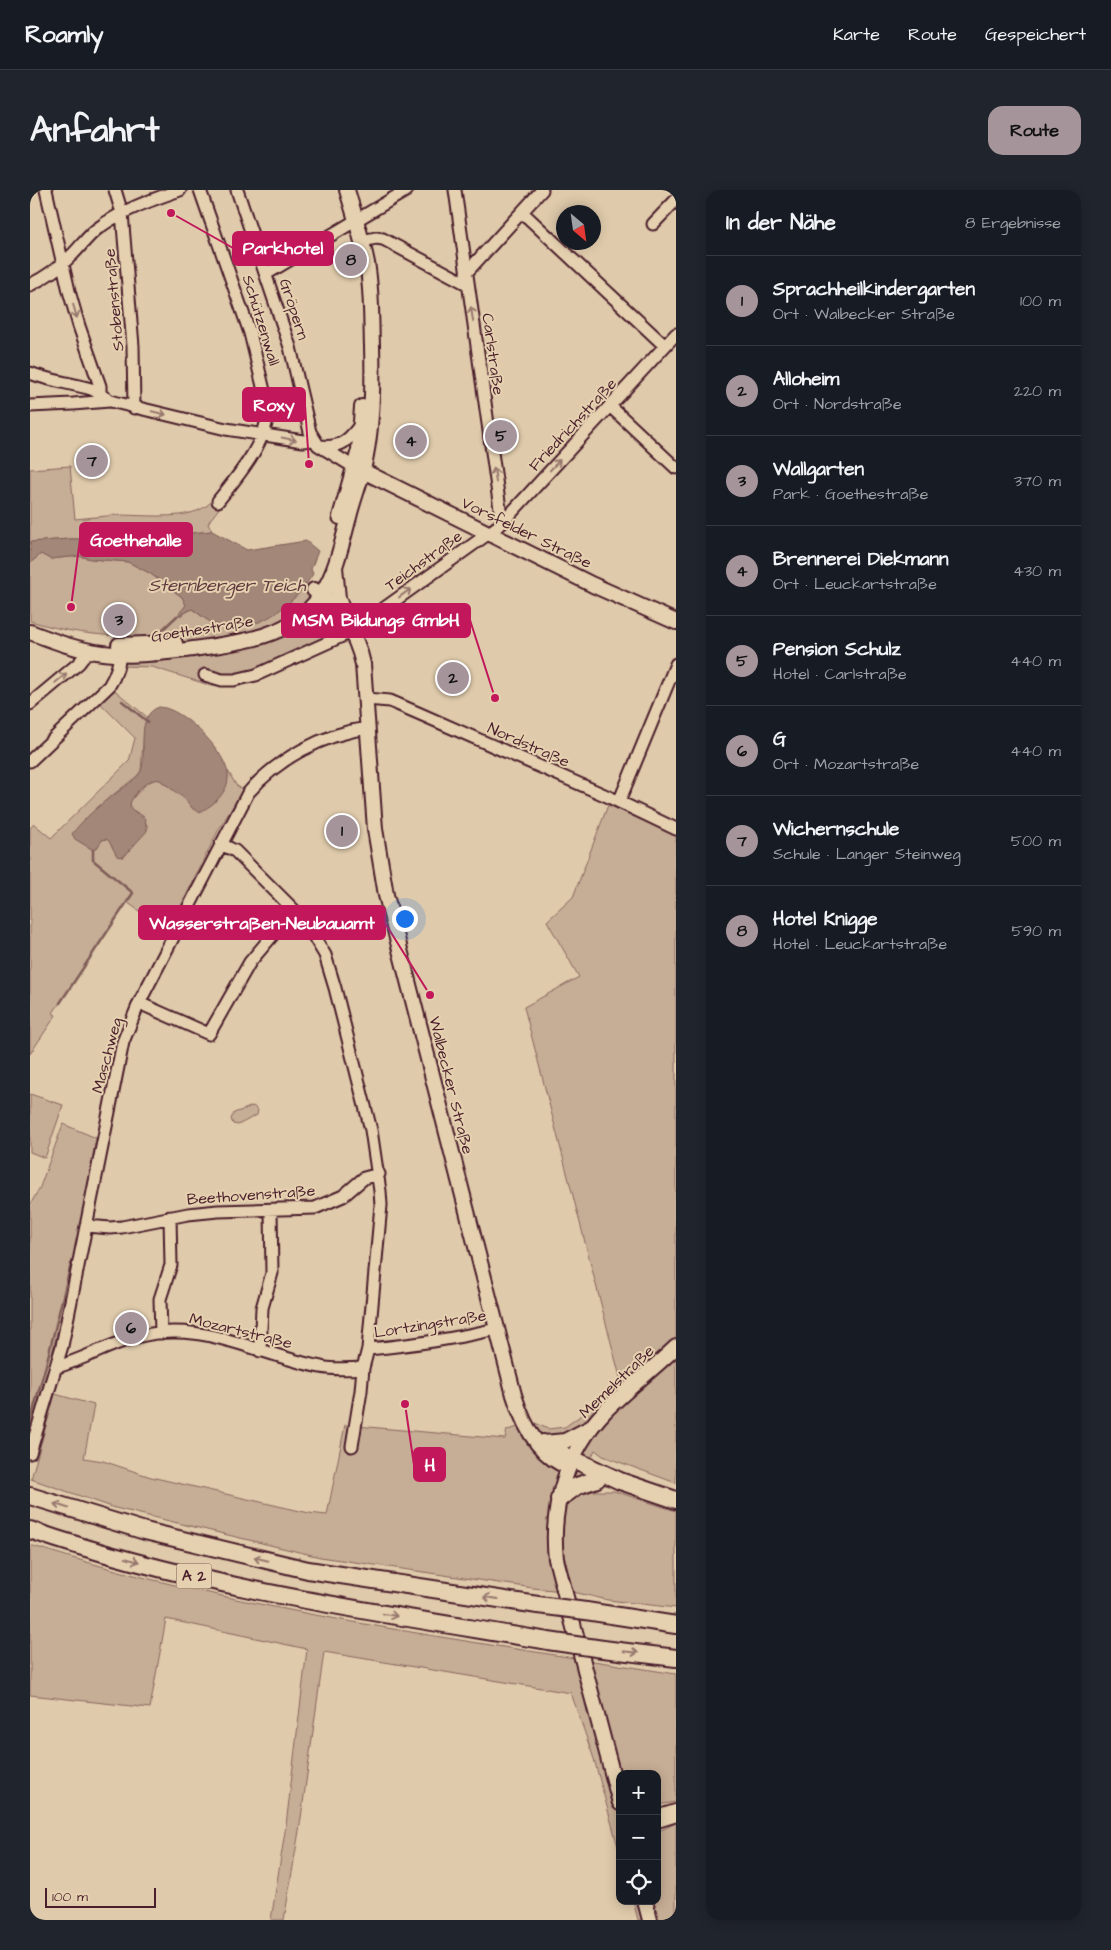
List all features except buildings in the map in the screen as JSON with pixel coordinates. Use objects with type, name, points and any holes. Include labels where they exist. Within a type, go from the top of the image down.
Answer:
[{"type":"highway","points":[[571,1463],[597,1479]]},
{"type":"highway","points":[[571,1463],[676,1500]]},
{"type":"highway","points":[[559,1499],[577,1486],[597,1479],[620,1481]]},
{"type":"highway","name":"A 2","points":[[30,1496],[189,1542],[308,1570],[676,1625]]},
{"type":"highway","name":"A 2","points":[[30,1530],[242,1588],[304,1601],[548,1641],[676,1658]]},
{"type":"highway","points":[[641,1620],[676,1617]]},
{"type":"highway","points":[[658,1655],[676,1662]]},
{"type":"main road","points":[[346,190],[362,241],[370,284],[373,360],[370,428],[335,567],[338,598],[350,630]]},
{"type":"main road","points":[[317,592],[333,546],[341,510],[359,469],[360,425],[368,359],[372,347]]},
{"type":"main road","name":"Vorsfelder Straße","points":[[359,469],[593,584],[676,622]]},
{"type":"main road","points":[[317,592],[335,567]]},
{"type":"main road","name":"Goethestraße","points":[[46,638],[121,650],[161,654],[238,642],[270,634],[299,618],[314,604],[317,592]]},
{"type":"main road","name":"Goethestraße","points":[[30,632],[89,650],[121,650],[206,640],[261,630],[291,614],[317,592]]},
{"type":"main road","name":"Walbecker Straße","points":[[317,592],[350,630],[361,653],[375,829],[386,895],[496,1329],[519,1412],[540,1441],[541,1448],[554,1461],[571,1463]]},
{"type":"main road","points":[[299,618],[318,616],[350,630]]},
{"type":"main road","name":"Memelstraße","points":[[616,1788],[556,1559],[556,1519],[559,1499],[571,1463],[591,1428],[606,1411],[676,1347]]},
{"type":"main road","points":[[540,1441],[565,1441],[591,1428]]},
{"type":"main road","points":[[646,1905],[650,1920]]},
{"type":"street","points":[[46,190],[62,264],[79,326],[105,397]]},
{"type":"street","name":"Stobenstraße","points":[[115,190],[122,213],[133,346],[134,408]]},
{"type":"street","points":[[30,285],[49,275],[97,230],[122,213],[148,201],[180,190]]},
{"type":"street","name":"Schützenwall","points":[[200,190],[233,282],[258,361],[268,407],[268,419],[264,434]]},
{"type":"street","name":"Gröpern","points":[[237,190],[290,346],[300,386],[306,422],[316,443]]},
{"type":"street","points":[[266,274],[407,190]]},
{"type":"street","name":"Carlstraße","points":[[455,190],[502,523]]},
{"type":"street","points":[[362,241],[376,238],[383,239],[467,278],[542,190]]},
{"type":"street","points":[[653,224],[676,200]]},
{"type":"street","points":[[522,212],[665,346]]},
{"type":"street","name":"Friedrichstraße","points":[[489,532],[502,523],[611,407],[676,334]]},
{"type":"street","points":[[30,374],[73,385],[134,408],[226,429],[332,447],[345,443],[360,425]]},
{"type":"street","points":[[70,404],[73,385]]},
{"type":"street","points":[[30,406],[70,404],[105,397]]},
{"type":"street","points":[[611,407],[676,468]]},
{"type":"street","points":[[218,501],[264,434]]},
{"type":"street","points":[[316,443],[359,469]]},
{"type":"street","name":"Teichstraße","points":[[205,675],[222,680],[234,680],[256,675],[350,630],[489,532]]},
{"type":"street","points":[[30,704],[78,663],[89,650]]},
{"type":"street","points":[[30,761],[110,686],[115,677],[121,650]]},
{"type":"street","points":[[619,802],[676,664]]},
{"type":"street","name":"Nordstraße","points":[[366,699],[390,701],[676,829]]},
{"type":"street","name":"Maschweg","points":[[30,1453],[57,1367],[123,1042],[139,1003],[248,793],[268,772],[297,754],[326,739],[349,731],[368,728]]},
{"type":"street","points":[[221,844],[235,851],[304,920],[325,955],[371,1130],[379,1174],[381,1205],[368,1349],[363,1368],[352,1446]]},
{"type":"street","points":[[139,1003],[209,1034],[250,962],[294,910]]},
{"type":"street","name":"Beethovenstraße","points":[[87,1226],[122,1227],[170,1217],[218,1211],[315,1208],[343,1196],[364,1178],[379,1174]]},
{"type":"street","points":[[260,1350],[262,1308],[272,1273],[271,1210]]},
{"type":"street","points":[[161,1332],[160,1299],[171,1265],[170,1217]]},
{"type":"street","name":"Lortzingstraße","points":[[368,1349],[432,1342],[496,1329]]},
{"type":"street","name":"Mozartstraße","points":[[57,1367],[77,1361],[119,1341],[161,1332],[194,1333],[323,1367],[363,1368]]},
{"type":"shaded area","points":[[256,438],[266,442],[241,480],[210,520],[208,524],[212,531],[129,539],[69,539],[30,542],[30,469],[70,466],[75,519],[117,515],[179,515],[197,511],[215,499],[231,479]]},
{"type":"shaded area","points":[[41,554],[50,559],[79,556],[91,559],[128,562],[148,572],[182,597],[186,605],[180,616],[192,609],[216,624],[228,627],[241,626],[265,619],[287,604],[305,587],[347,639],[238,684],[209,685],[152,667],[121,666],[130,636],[80,632],[30,621],[30,563]]},
{"type":"shaded area","points":[[112,688],[147,717],[144,728],[141,771],[104,802],[75,839],[94,850],[102,840],[109,840],[118,856],[125,856],[148,828],[143,816],[131,809],[130,801],[147,783],[156,779],[185,799],[193,809],[207,807],[221,796],[226,786],[228,771],[236,785],[243,790],[219,829],[169,930],[159,926],[127,902],[53,1013],[56,1015],[30,1054],[30,828],[34,824],[51,838],[129,761],[135,738],[101,704]]},
{"type":"shaded area","points":[[608,805],[676,835],[676,1483],[603,1456],[595,1450],[572,1498],[592,1491],[614,1491],[676,1511],[676,1608],[608,1600],[573,1592],[533,1588],[320,1557],[115,1508],[31,1479],[55,1394],[94,1405],[84,1458],[103,1461],[151,1477],[309,1513],[327,1515],[345,1425],[505,1439],[507,1430],[535,1423],[548,1429],[565,1427],[622,1385],[524,1007],[579,977],[547,921],[573,897]]},
{"type":"shaded area","points":[[30,1094],[63,1105],[45,1158],[30,1152]]},
{"type":"shaded area","points":[[253,1106],[258,1110],[257,1115],[238,1125],[233,1124],[231,1119],[234,1113]]},
{"type":"shaded area","points":[[63,1124],[96,1138],[68,1287],[30,1434],[30,1205],[40,1187]]},
{"type":"shaded area","points":[[30,1545],[109,1568],[269,1606],[350,1622],[676,1674],[676,1802],[661,1804],[661,1770],[616,1770],[616,1839],[594,1759],[571,1693],[324,1652],[300,1825],[284,1920],[271,1920],[286,1825],[307,1649],[166,1619],[150,1708],[30,1695]]},
{"type":"shaded area","points":[[676,1823],[676,1920],[638,1920],[634,1905],[661,1905],[661,1830]]},
{"type":"water","name":"Sternberger Teich","points":[[212,531],[247,550],[306,541],[318,551],[311,569],[313,574],[295,597],[272,616],[245,626],[230,627],[212,623],[192,609],[177,616],[186,605],[182,597],[151,574],[128,562],[91,559],[79,556],[50,559],[41,554],[30,563],[30,542],[69,539],[129,539]]},
{"type":"water","points":[[159,707],[169,709],[180,715],[213,745],[227,768],[228,778],[225,789],[214,803],[199,812],[160,780],[146,783],[138,791],[130,804],[131,809],[145,819],[147,831],[123,857],[117,856],[106,839],[102,840],[97,848],[93,850],[75,839],[72,834],[96,809],[130,783],[141,771],[144,726],[151,712]]},
{"type":"waterway","points":[[161,631],[177,616]]},
{"type":"waterway","points":[[122,701],[148,722]]},
{"type":"waterway","points":[[60,1003],[133,893],[93,860],[93,850]]},
{"type":"waterway","points":[[30,1422],[71,1264]]},
{"type":"place","name":"Parkhotel","points":[[171,213]]},
{"type":"place","name":"Hotel Knigge","points":[[351,260]]},
{"type":"place","name":"Pension Schulz","points":[[501,436]]},
{"type":"place","name":"Brennerei Diekmann","points":[[411,441]]},
{"type":"place","name":"Wichernschule","points":[[92,461]]},
{"type":"place","name":"Roxy","points":[[309,464]]},
{"type":"place","name":"Goethehalle","points":[[71,607]]},
{"type":"place","name":"Wallgarten","points":[[119,620]]},
{"type":"place","name":"Alloheim","points":[[453,678]]},
{"type":"place","name":"MSM Bildungs GmbH","points":[[495,698]]},
{"type":"place","name":"Sprachheilkindergarten","points":[[342,831]]},
{"type":"place","name":"Wasserstraßen-Neubauamt","points":[[430,995]]},
{"type":"place","name":"G","points":[[131,1328]]},
{"type":"place","name":"H","points":[[405,1404]]}]
